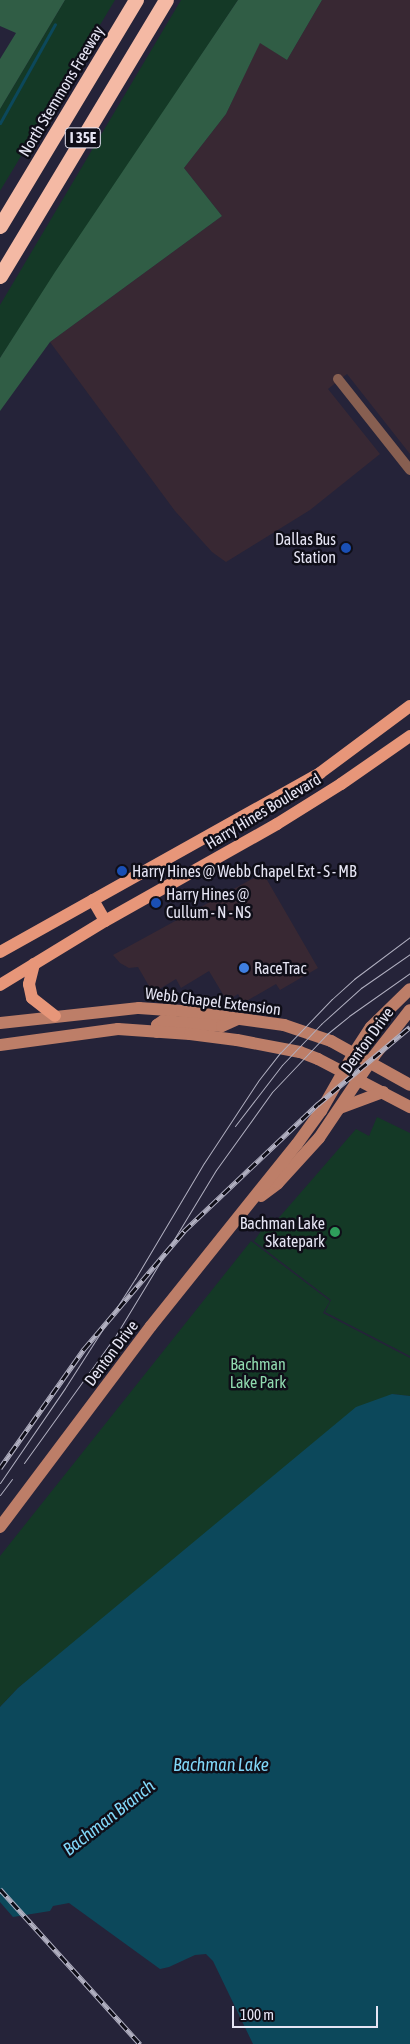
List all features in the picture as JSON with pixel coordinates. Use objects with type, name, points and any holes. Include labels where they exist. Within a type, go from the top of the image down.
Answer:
[{"type":"highway","name":"North Stemmons Freeway","points":[[0,226],[136,0]]},
{"type":"highway","name":"I 35E","points":[[0,276],[166,0]]},
{"type":"main road","name":"Harry Hines Boulevard","points":[[0,952],[331,766],[410,706]]},
{"type":"main road","name":"Harry Hines Boulevard","points":[[0,984],[105,921],[277,824],[410,736]]},
{"type":"main road","points":[[266,804],[277,824]]},
{"type":"main road","points":[[93,900],[105,921]]},
{"type":"main road","points":[[34,964],[29,975],[32,998],[55,1016]]},
{"type":"main road","name":"Denton Drive","points":[[0,1527],[151,1326],[253,1202],[270,1175],[321,1111],[354,1053],[371,1028],[410,989]]},
{"type":"main road","name":"Webb Chapel Extension","points":[[0,1023],[139,1008],[182,1010],[284,1025],[331,1041],[410,1085]]},
{"type":"main road","name":"Denton Drive","points":[[253,1202],[278,1182],[319,1138],[370,1063],[410,1010]]},
{"type":"main road","points":[[157,1032],[157,1025],[163,1021],[222,1026],[238,1019]]},
{"type":"main road","points":[[0,1044],[118,1030],[228,1038],[286,1049],[318,1059],[410,1107]]},
{"type":"main road","points":[[340,1108],[383,1092]]},
{"type":"street","points":[[338,379],[410,470]]},
{"type":"shaded area","points":[[322,0],[410,0],[410,454],[347,374],[328,389],[380,454],[310,510],[226,562],[212,552],[175,511],[50,342],[222,216],[184,168],[226,114],[260,42],[287,60]]},
{"type":"shaded area","points":[[263,873],[318,968],[280,990],[276,984],[243,1003],[238,994],[227,1001],[209,971],[181,988],[176,979],[153,993],[138,967],[129,968],[120,963],[113,955]]},
{"type":"green space","points":[[0,0],[65,0],[0,109],[0,59],[16,33],[0,26]]},
{"type":"green space","points":[[65,0],[115,0],[0,191],[0,109]]},
{"type":"green space","points":[[181,0],[238,0],[0,358],[0,305]]},
{"type":"green space","points":[[238,0],[322,0],[287,60],[260,43],[226,114],[184,168],[222,216],[50,342],[0,411],[0,358],[55,272]]},
{"type":"green space","name":"Bachman Lake Skatepark","points":[[377,1117],[410,1133],[410,1356],[325,1312],[331,1300],[254,1241],[271,1217],[276,1221],[356,1129],[369,1136]]},
{"type":"green space","name":"Bachman Lake Park","points":[[251,1241],[330,1301],[323,1313],[410,1358],[410,1396],[392,1394],[18,1688],[0,1707],[0,1556]]},
{"type":"water","name":"Bachman Lake","points":[[392,1394],[410,1396],[410,2044],[253,2044],[213,1961],[206,1954],[195,1955],[160,1969],[69,1903],[53,1906],[50,1911],[13,1917],[0,1902],[0,1707],[18,1688],[356,1407]]},
{"type":"waterway","points":[[0,123],[55,24]]},
{"type":"tram line","points":[[0,1483],[65,1388],[135,1279],[204,1163],[258,1081],[280,1053],[332,999],[354,979],[410,937]]},
{"type":"tram line","points":[[235,1126],[282,1065],[321,1024],[361,988],[410,954]]},
{"type":"tram line","points":[[24,1463],[116,1335],[216,1170],[272,1092],[327,1034],[410,973]]},
{"type":"tram line","points":[[0,1495],[12,1479]]},
{"type":"railway","points":[[0,1468],[84,1349],[184,1231],[318,1104],[410,1027]]},
{"type":"railway","points":[[0,1889],[140,2044]]},
{"type":"place","name":"Dallas Bus Station","points":[[346,548]]},
{"type":"place","name":"Harry Hines @ Webb Chapel Ext - S - MB","points":[[122,871]]},
{"type":"place","name":"Harry Hines @ Cullum - N - NS","points":[[156,903]]},
{"type":"place","name":"RaceTrac","points":[[244,968]]},
{"type":"place","name":"Bachman Lake Skatepark","points":[[335,1232]]},
{"type":"water label","name":"Bachman Branch","points":[[109,1818]]}]
